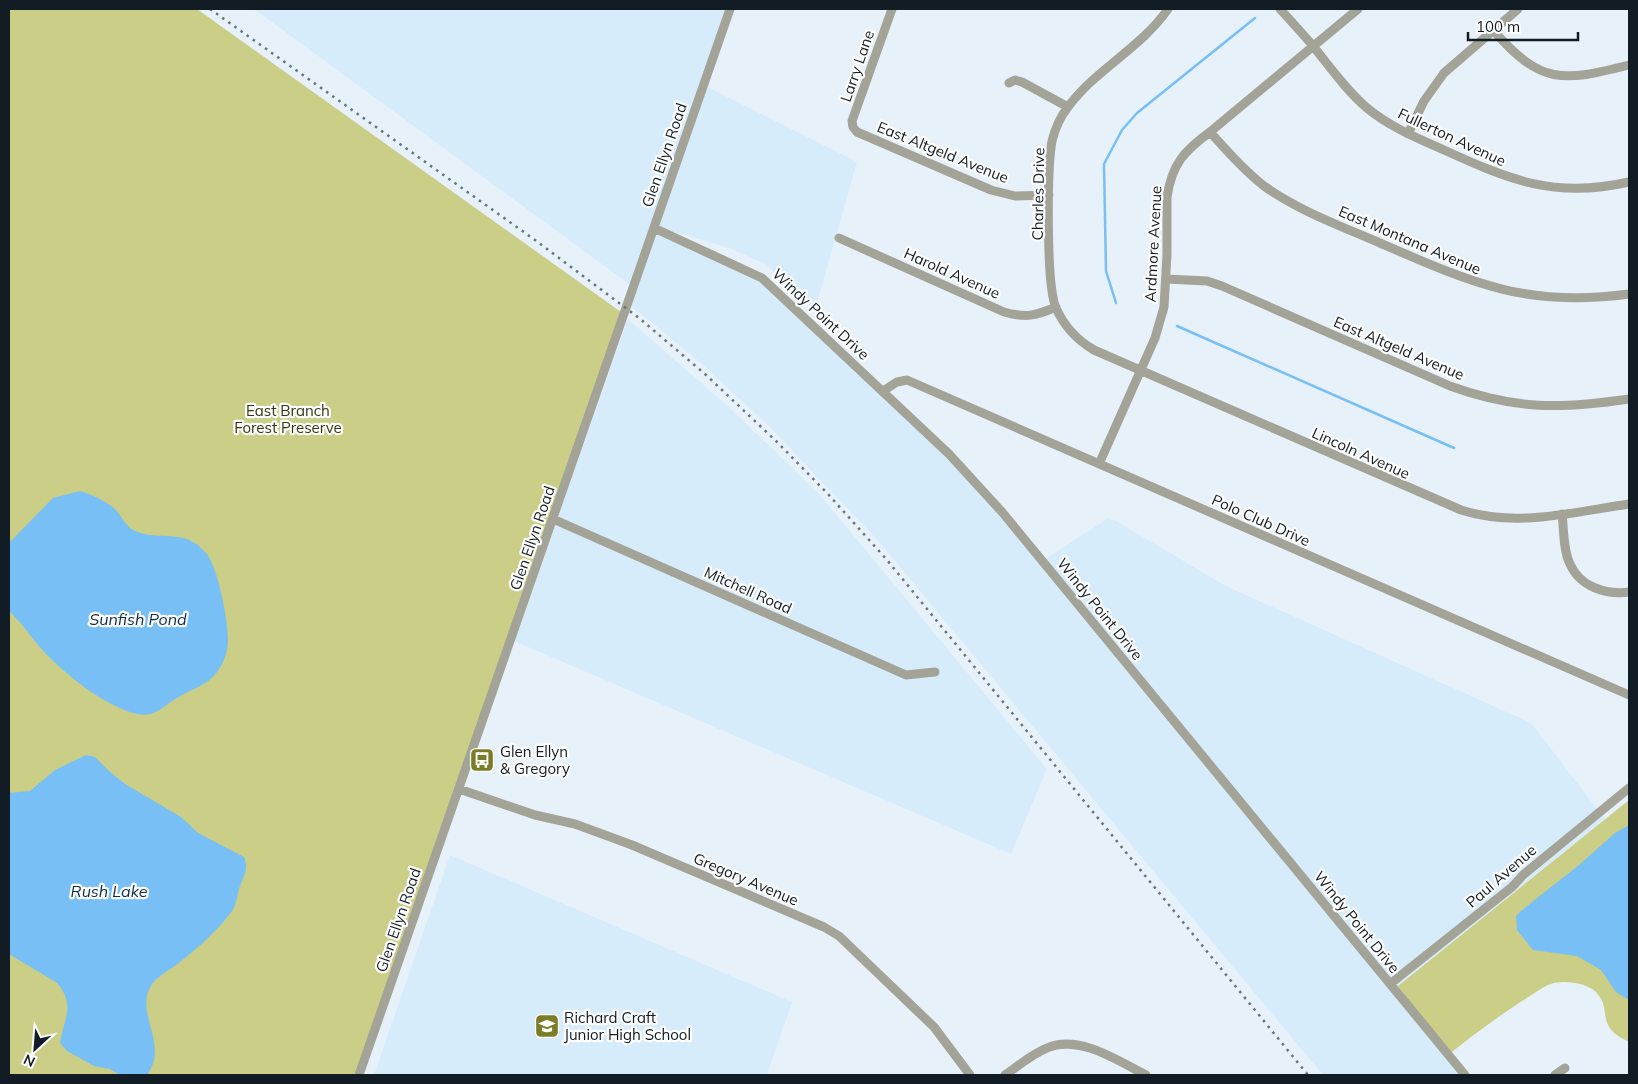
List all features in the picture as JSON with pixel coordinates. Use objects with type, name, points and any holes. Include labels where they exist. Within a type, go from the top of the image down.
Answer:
[{"type":"street","name":"Glen Ellyn Road","points":[[359,1075],[730,9]]},
{"type":"street","name":"Larry Lane","points":[[857,132],[853,127],[852,121],[892,9]]},
{"type":"street","name":"Charles Drive","points":[[1094,350],[1072,332],[1056,308],[1051,286],[1049,195],[1052,141],[1068,107],[1087,84],[1144,36],[1168,9]]},
{"type":"street","name":"Fullerton Avenue","points":[[1280,9],[1356,98],[1387,123],[1408,134],[1492,171],[1529,184],[1561,189],[1587,189],[1629,182]]},
{"type":"street","name":"Ardmore Avenue","points":[[1099,464],[1159,325],[1166,291],[1169,184],[1177,163],[1188,148],[1210,132],[1358,9]]},
{"type":"street","points":[[1408,134],[1429,93],[1444,73],[1518,9]]},
{"type":"street","points":[[1493,30],[1523,61],[1548,74],[1583,76],[1629,65]]},
{"type":"street","points":[[1009,83],[1015,80],[1022,82],[1068,107]]},
{"type":"street","name":"East Altgeld Avenue","points":[[857,132],[991,190],[1016,196],[1049,195]]},
{"type":"street","name":"East Montana Avenue","points":[[1210,132],[1252,176],[1291,203],[1461,278],[1500,290],[1537,296],[1589,298],[1629,294]]},
{"type":"street","name":"Windy Point Drive","points":[[654,228],[762,278],[949,454],[1002,512],[1465,1075]]},
{"type":"street","name":"Harold Avenue","points":[[838,238],[1004,312],[1020,317],[1037,315],[1056,308]]},
{"type":"street","name":"East Altgeld Avenue","points":[[1166,279],[1207,281],[1222,286],[1450,386],[1486,398],[1551,407],[1581,406],[1629,398]]},
{"type":"street","name":"Lincoln Avenue","points":[[1094,350],[1460,510],[1484,517],[1508,520],[1629,504]]},
{"type":"street","name":"Polo Club Drive","points":[[883,391],[897,382],[907,380],[1629,695]]},
{"type":"street","points":[[1562,514],[1566,551],[1570,564],[1576,573],[1585,582],[1601,591],[1629,592]]},
{"type":"street","name":"Mitchell Road","points":[[553,519],[906,674],[934,672]]},
{"type":"street","name":"Paul Avenue","points":[[1390,984],[1506,892],[1523,874],[1629,788]]},
{"type":"street","name":"Gregory Avenue","points":[[459,789],[535,815],[575,824],[632,845],[830,930],[839,936],[934,1027],[970,1075]]},
{"type":"street","points":[[1005,1075],[1048,1047],[1072,1044],[1089,1049],[1146,1075]]},
{"type":"street","points":[[1555,1075],[1565,1068]]},
{"type":"shaded area","points":[[254,9],[727,9],[629,284]]},
{"type":"shaded area","points":[[705,86],[857,162],[815,310],[766,264],[729,248],[657,227]]},
{"type":"shaded area","points":[[655,232],[760,280],[946,455],[1039,563],[1107,519],[1116,521],[1226,586],[1531,723],[1605,819],[1398,986],[1393,993],[1461,1075],[1323,1075],[881,544],[768,425],[700,362],[630,305]]},
{"type":"shaded area","points":[[628,319],[731,409],[819,494],[1047,769],[1011,854],[514,641]]},
{"type":"shaded area","points":[[450,855],[792,1002],[767,1075],[374,1075]]},
{"type":"green space","name":"East Branch Forest Preserve","points":[[9,9],[197,9],[621,312],[356,1075],[9,1075]]},
{"type":"green space","points":[[1629,800],[1629,1042],[1618,1036],[1607,1024],[1604,1005],[1596,992],[1586,986],[1573,982],[1559,982],[1545,987],[1522,1001],[1448,1055],[1398,986]]},
{"type":"water","name":"Sunfish Pond","points":[[80,491],[99,498],[112,506],[133,530],[143,534],[180,537],[189,540],[206,553],[215,570],[222,594],[228,631],[224,661],[208,681],[152,714],[133,713],[121,709],[97,696],[65,672],[46,654],[9,611],[9,543],[53,498]]},
{"type":"water","name":"Rush Lake","points":[[86,755],[95,757],[125,784],[181,817],[198,833],[244,857],[246,865],[232,911],[201,945],[152,984],[147,995],[146,1006],[155,1052],[153,1063],[147,1075],[120,1075],[110,1069],[94,1066],[67,1051],[60,1043],[67,1012],[66,998],[63,991],[57,983],[9,954],[9,793],[30,791],[55,770]]},
{"type":"water","points":[[1629,825],[1629,1000],[1616,992],[1601,970],[1577,956],[1533,950],[1517,930],[1516,916],[1615,833]]},
{"type":"waterway","points":[[1116,303],[1106,271],[1104,164],[1122,130],[1137,113],[1255,18]]},
{"type":"waterway","points":[[1177,326],[1454,448]]},
{"type":"railway","points":[[210,9],[535,240],[639,318],[705,374],[776,441],[828,494],[887,560],[1308,1075]]},
{"type":"place","name":"Glen Ellyn & Gregory","points":[[482,760]]},
{"type":"place","name":"Richard Craft Junior High School","points":[[547,1026]]}]
